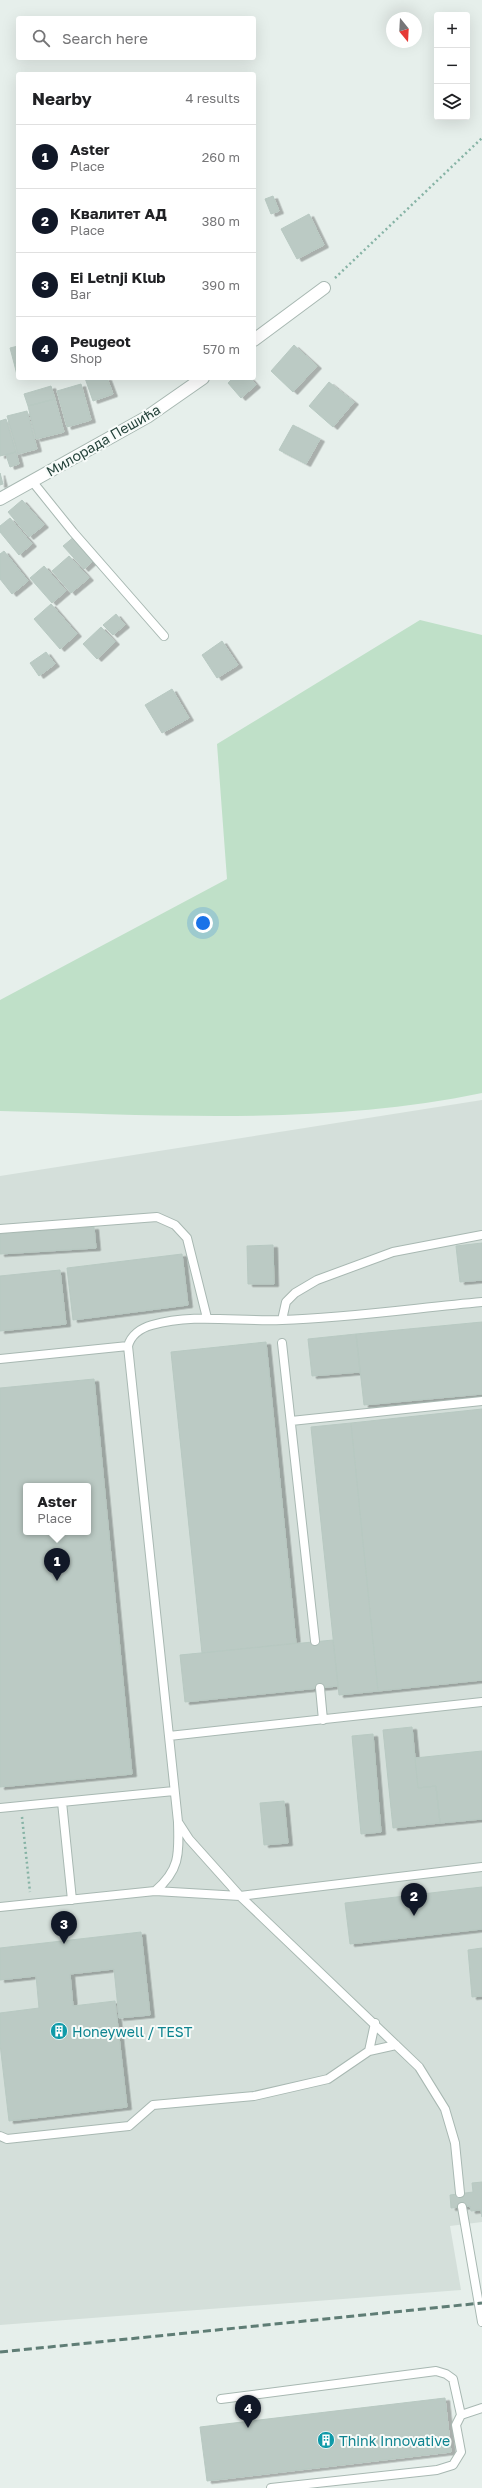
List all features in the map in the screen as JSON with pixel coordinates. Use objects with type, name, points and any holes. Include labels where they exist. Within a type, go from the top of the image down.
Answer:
[{"type":"street","points":[[256,339],[324,288]]},
{"type":"street","name":"Милорада Пешића","points":[[0,499],[147,417],[200,380]]},
{"type":"lane","points":[[32,481],[73,532],[164,636]]},
{"type":"lane","points":[[0,1228],[157,1218],[169,1221],[187,1238],[207,1318]]},
{"type":"lane","points":[[282,1320],[286,1302],[295,1293],[317,1280],[393,1252],[482,1235]]},
{"type":"lane","points":[[155,1891],[167,1881],[174,1870],[179,1851],[178,1822],[128,1346],[130,1339],[136,1333],[150,1325],[207,1318],[282,1320],[482,1302]]},
{"type":"lane","points":[[282,1343],[315,1641]]},
{"type":"lane","points":[[0,1359],[128,1346]]},
{"type":"lane","points":[[291,1421],[482,1401]]},
{"type":"lane","points":[[320,1688],[323,1720]]},
{"type":"lane","points":[[169,1736],[482,1702]]},
{"type":"lane","points":[[0,1808],[174,1791]]},
{"type":"lane","points":[[62,1802],[72,1900]]},
{"type":"lane","points":[[178,1822],[189,1840],[240,1896],[375,2023],[419,2067],[445,2109],[455,2144],[460,2193]]},
{"type":"lane","points":[[0,1907],[155,1891],[240,1896],[482,1867]]},
{"type":"lane","points":[[369,2051],[375,2023]]},
{"type":"lane","points":[[0,2136],[7,2139],[129,2126],[153,2105],[254,2096],[328,2079],[369,2051],[396,2045]]},
{"type":"lane","points":[[462,2207],[482,2322]]},
{"type":"lane","points":[[221,2399],[436,2371],[446,2374],[453,2379],[461,2415],[456,2425],[461,2452],[453,2465],[437,2470],[271,2488]]},
{"type":"lane","points":[[461,2415],[482,2408]]},
{"type":"path","points":[[324,288],[482,138]]},
{"type":"path","points":[[21,1806],[31,1904]]},
{"type":"shaded area","points":[[482,1100],[482,2222],[450,2226],[461,2290],[0,2325],[0,1176]]},
{"type":"green space","points":[[420,620],[482,635],[482,1093],[422,1103],[363,1110],[302,1114],[181,1116],[0,1111],[0,1000],[227,879],[217,744]]},
{"type":"building","points":[[273,196],[279,211],[271,214],[265,199]]},
{"type":"building","points":[[309,214],[324,245],[297,259],[281,229]]},
{"type":"building","points":[[294,345],[317,366],[293,392],[271,371]]},
{"type":"building","points":[[16,346],[16,362],[14,363],[10,348]]},
{"type":"building","points":[[86,380],[108,380],[113,394],[93,401]]},
{"type":"building","points":[[231,380],[252,380],[256,385],[241,398],[228,383]]},
{"type":"building","points":[[329,382],[354,402],[333,427],[309,406]]},
{"type":"building","points":[[81,384],[91,420],[67,427],[57,391]]},
{"type":"building","points":[[51,386],[55,399],[28,406],[24,394]]},
{"type":"building","points":[[55,399],[64,432],[36,439],[28,406]]},
{"type":"building","points":[[27,411],[37,449],[18,454],[7,416]]},
{"type":"building","points":[[6,419],[16,452],[0,456],[0,421]]},
{"type":"building","points":[[293,425],[320,439],[306,464],[279,450]]},
{"type":"building","points":[[16,452],[19,464],[10,467],[6,455]]},
{"type":"building","points":[[0,473],[3,484],[0,485]]},
{"type":"building","points":[[22,500],[44,525],[29,537],[8,512]]},
{"type":"building","points":[[10,518],[32,544],[19,555],[0,532],[0,526]]},
{"type":"building","points":[[75,536],[95,559],[84,569],[63,546]]},
{"type":"building","points":[[4,551],[28,581],[12,594],[0,579],[0,554]]},
{"type":"building","points":[[69,556],[89,578],[71,593],[52,571]]},
{"type":"building","points":[[44,566],[66,591],[52,603],[30,578]]},
{"type":"building","points":[[51,604],[77,634],[60,649],[34,619]]},
{"type":"building","points":[[116,614],[125,625],[113,635],[103,625]]},
{"type":"building","points":[[101,627],[115,642],[97,659],[83,644]]},
{"type":"building","points":[[222,641],[238,665],[217,678],[202,655]]},
{"type":"building","points":[[46,652],[55,664],[39,676],[30,663]]},
{"type":"building","points":[[172,689],[189,718],[162,733],[145,705]]},
{"type":"building","points":[[94,1227],[96,1248],[0,1254],[0,1234]]},
{"type":"building","points":[[482,1243],[482,1280],[460,1282],[456,1246]]},
{"type":"building","points":[[273,1245],[274,1284],[248,1284],[247,1246]]},
{"type":"building","points":[[182,1254],[188,1305],[73,1320],[67,1268]]},
{"type":"building","points":[[60,1270],[66,1324],[0,1331],[0,1276]]},
{"type":"building","points":[[482,1322],[482,1394],[364,1405],[356,1334]]},
{"type":"building","points":[[356,1334],[360,1372],[312,1376],[308,1339]]},
{"type":"building","points":[[266,1342],[296,1643],[202,1653],[171,1352]]},
{"type":"building","points":[[94,1379],[132,1774],[0,1787],[0,1388]]},
{"type":"building","points":[[482,1409],[482,1680],[378,1691],[351,1423]]},
{"type":"building","points":[[351,1423],[378,1691],[339,1695],[311,1427]]},
{"type":"building","points":[[333,1640],[338,1686],[185,1702],[180,1655]]},
{"type":"building","points":[[412,1727],[418,1788],[436,1786],[440,1823],[393,1828],[383,1730]]},
{"type":"building","points":[[373,1734],[381,1832],[361,1834],[352,1736]]},
{"type":"building","points":[[482,1751],[482,1819],[440,1823],[436,1786],[418,1788],[415,1758]]},
{"type":"building","points":[[284,1801],[288,1843],[264,1845],[260,1803]]},
{"type":"building","points":[[482,1887],[482,1929],[350,1944],[345,1903]]},
{"type":"building","name":"Honeywell / TEST","points":[[141,1932],[150,2015],[119,2018],[114,1969],[70,1974],[73,2006],[115,2001],[127,2107],[9,2121],[0,2044],[0,2013],[39,2008],[36,1976],[0,1980],[0,1948]]},
{"type":"building","points":[[482,1948],[482,1996],[472,1997],[468,1950]]},
{"type":"building","points":[[482,2182],[482,2217],[481,2210],[471,2211],[470,2206],[451,2208],[450,2195],[473,2192],[472,2183]]},
{"type":"building","name":"Think Innovative","points":[[445,2398],[451,2452],[207,2481],[200,2427]]},
{"type":"railway","points":[[0,2352],[482,2303]]},
{"type":"place","name":"Aster","points":[[57,1581]]},
{"type":"place","name":"Квалитет АД","points":[[414,1916]]},
{"type":"place","name":"Ei Letnji Klub","points":[[64,1944]]},
{"type":"place","name":"Honeywell / TEST","points":[[59,2031]]},
{"type":"place","name":"Peugeot","points":[[248,2428]]},
{"type":"place","name":"Think Innovative","points":[[326,2440]]}]
